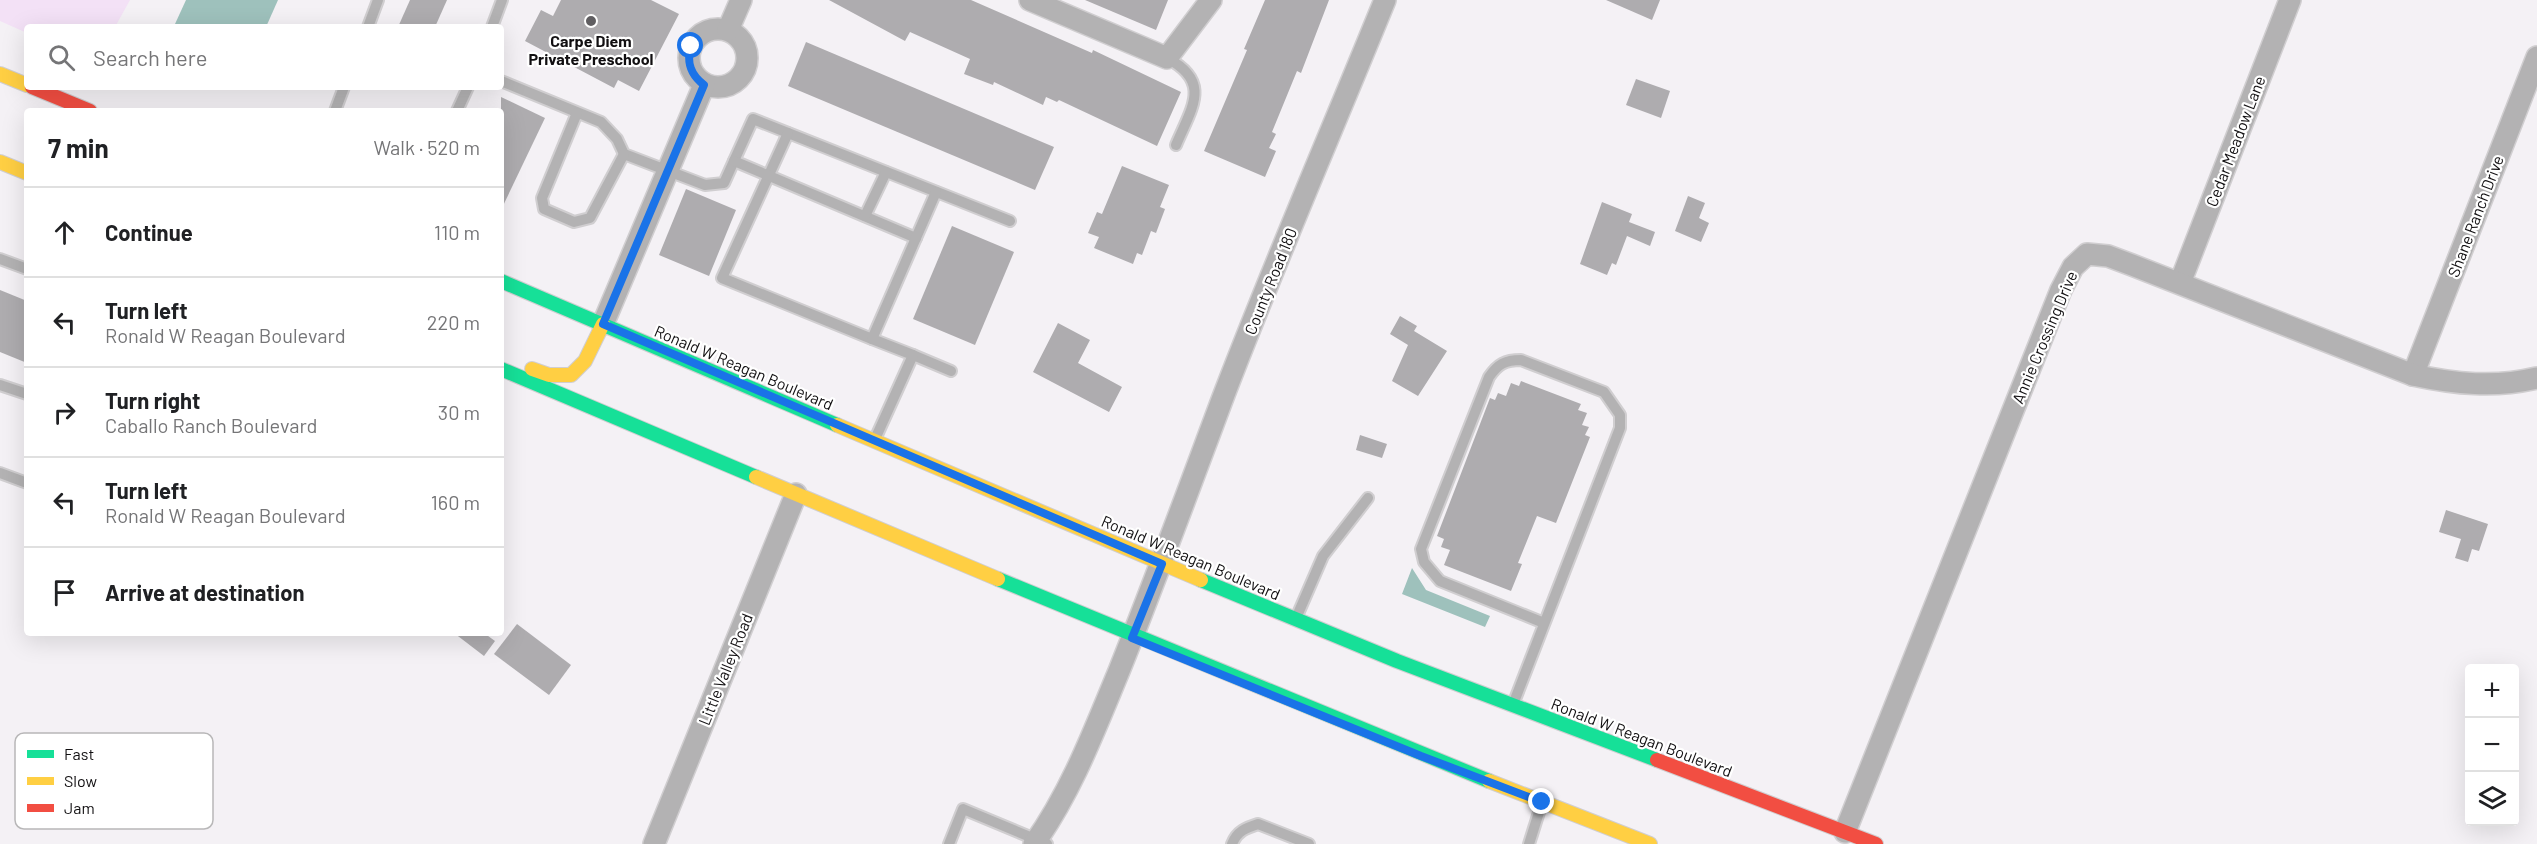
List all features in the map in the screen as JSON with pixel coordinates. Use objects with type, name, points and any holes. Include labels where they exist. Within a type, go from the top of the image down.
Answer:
[{"type":"main road","points":[[0,74],[24,84]]},
{"type":"main road","points":[[39,90],[83,108]]},
{"type":"main road","points":[[0,162],[24,172]]},
{"type":"main road","name":"Ronald W Reagan Boulevard","points":[[504,282],[1162,564],[1296,619],[1512,705],[1876,844]]},
{"type":"main road","points":[[504,357],[541,373],[560,378],[573,376],[580,369],[603,324]]},
{"type":"main road","points":[[504,370],[1132,638],[1421,756],[1650,844]]},
{"type":"street","points":[[728,30],[741,0]]},
{"type":"street","points":[[1030,0],[1167,58],[1211,0]]},
{"type":"street","name":"County Road 180","points":[[1040,842],[1082,762],[1162,564],[1227,389],[1385,0]]},
{"type":"street","name":"Cedar Meadow Lane","points":[[2180,283],[2290,0]]},
{"type":"street","points":[[711,30],[728,30],[743,42],[747,51],[745,70],[740,78],[723,87],[704,85],[692,72],[688,55],[691,46],[702,33],[711,30]]},
{"type":"street","name":"Shane Ranch Drive","points":[[2413,375],[2537,57]]},
{"type":"street","points":[[603,324],[704,85]]},
{"type":"street","name":"Annie Crossing Drive","points":[[1845,832],[2056,301],[2073,267],[2087,254],[2108,256],[2413,375],[2450,383],[2485,385],[2537,378]]},
{"type":"street","name":"Little Valley Road","points":[[654,844],[796,494]]},
{"type":"lane","points":[[369,24],[378,0]]},
{"type":"lane","points":[[493,24],[502,0]]},
{"type":"lane","points":[[1167,58],[1186,68],[1194,81],[1194,102],[1176,145]]},
{"type":"lane","points":[[504,82],[601,122],[617,139],[624,154],[705,185],[724,183],[753,119],[1010,221]]},
{"type":"lane","points":[[336,108],[343,90]]},
{"type":"lane","points":[[458,108],[467,90]]},
{"type":"lane","points":[[578,113],[542,198],[544,208],[574,222],[590,218],[624,154]]},
{"type":"lane","points":[[788,133],[722,278],[951,371]]},
{"type":"lane","points":[[734,161],[916,238]]},
{"type":"lane","points":[[865,216],[886,172]]},
{"type":"lane","points":[[873,339],[936,192]]},
{"type":"lane","points":[[0,259],[24,269]]},
{"type":"lane","points":[[875,440],[913,356]]},
{"type":"lane","points":[[1512,705],[1544,623],[1620,428],[1620,415],[1604,392],[1521,360],[1509,360],[1498,365],[1489,377],[1421,549],[1424,562],[1440,581],[1544,623]]},
{"type":"lane","points":[[0,385],[24,393]]},
{"type":"lane","points":[[0,472],[24,482]]},
{"type":"lane","points":[[1296,619],[1323,556],[1368,498]]},
{"type":"lane","points":[[1529,844],[1542,802]]},
{"type":"lane","points":[[949,844],[963,809],[1040,842]]},
{"type":"lane","points":[[1232,844],[1235,836],[1242,830],[1258,824],[1309,844]]},
{"type":"shaded area","points":[[0,0],[130,0],[117,24],[24,24],[24,32],[0,21]]},
{"type":"shaded area","points":[[186,0],[278,0],[267,24],[175,24]]},
{"type":"shaded area","points":[[1412,568],[1426,590],[1490,616],[1485,627],[1402,594]]},
{"type":"building","points":[[410,0],[447,0],[436,24],[399,24]]},
{"type":"building","points":[[561,0],[651,0],[679,14],[639,91],[618,80],[614,88],[525,41],[541,10],[553,16]]},
{"type":"building","points":[[829,0],[971,0],[1092,53],[1093,50],[1181,92],[1157,146],[1059,100],[1057,102],[1046,97],[1043,105],[994,82],[993,85],[964,74],[970,59],[910,32],[905,41]]},
{"type":"building","points":[[1085,0],[1168,0],[1156,30]]},
{"type":"building","points":[[1265,0],[1329,0],[1301,73],[1297,71],[1272,132],[1276,134],[1269,148],[1276,151],[1265,177],[1204,151],[1247,50],[1244,49]]},
{"type":"building","points":[[1606,0],[1660,0],[1652,20]]},
{"type":"building","points":[[806,42],[1054,147],[1035,190],[788,86]]},
{"type":"building","points":[[1636,79],[1670,91],[1661,118],[1626,105]]},
{"type":"building","points":[[501,97],[545,118],[504,204],[504,108],[501,108]]},
{"type":"building","points":[[1122,166],[1169,185],[1160,207],[1165,209],[1156,233],[1151,231],[1142,255],[1137,253],[1133,264],[1094,248],[1099,237],[1088,233],[1097,212],[1102,214]]},
{"type":"building","points":[[686,189],[736,210],[709,276],[659,255]]},
{"type":"building","points":[[1688,196],[1705,203],[1699,218],[1709,223],[1701,242],[1675,231]]},
{"type":"building","points":[[1602,202],[1632,214],[1629,222],[1655,232],[1650,246],[1627,236],[1616,265],[1612,263],[1607,275],[1580,264]]},
{"type":"building","points":[[952,226],[1014,252],[975,345],[913,319]]},
{"type":"building","points":[[0,290],[24,300],[24,362],[0,352]]},
{"type":"building","points":[[1400,316],[1417,326],[1414,331],[1447,351],[1418,396],[1392,381],[1408,345],[1390,334]]},
{"type":"building","points":[[1058,323],[1090,340],[1078,363],[1122,387],[1109,412],[1033,372]]},
{"type":"building","points":[[1521,381],[1581,404],[1578,410],[1587,413],[1582,425],[1589,427],[1585,435],[1590,437],[1556,523],[1537,516],[1518,563],[1522,564],[1511,591],[1444,565],[1450,550],[1441,547],[1444,539],[1437,536],[1490,398],[1495,400],[1498,393],[1506,396],[1511,383],[1519,386]]},
{"type":"building","points":[[1360,435],[1387,444],[1382,458],[1356,450]]},
{"type":"building","points":[[2446,510],[2488,524],[2479,551],[2472,549],[2468,562],[2455,558],[2461,539],[2439,532]]},
{"type":"building","points":[[517,624],[571,665],[549,695],[494,654]]},
{"type":"building","points":[[458,636],[488,636],[495,641],[484,656]]},
{"type":"traffic: fast","points":[[504,282],[837,425]]},
{"type":"traffic: fast","points":[[504,370],[756,477]]},
{"type":"traffic: fast","points":[[998,579],[1489,781]]},
{"type":"traffic: fast","points":[[1201,580],[1397,661],[1657,760]]},
{"type":"traffic: slow","points":[[0,74],[24,84]]},
{"type":"traffic: slow","points":[[0,162],[24,172]]},
{"type":"traffic: slow","points":[[532,369],[549,375],[571,375],[585,361],[603,324]]},
{"type":"traffic: slow","points":[[837,425],[1201,580]]},
{"type":"traffic: slow","points":[[756,477],[998,579]]},
{"type":"traffic: slow","points":[[1489,781],[1650,844]]},
{"type":"traffic: jam","points":[[39,90],[83,108]]},
{"type":"traffic: jam","points":[[1657,760],[1876,844]]},
{"type":"place","name":"Carpe Diem Private Preschool","points":[[591,21]]},
{"type":"route","points":[[691,46],[688,55],[689,64],[697,80],[704,85],[622,285],[603,324],[1162,564],[1132,638],[1421,756],[1542,802]]}]
